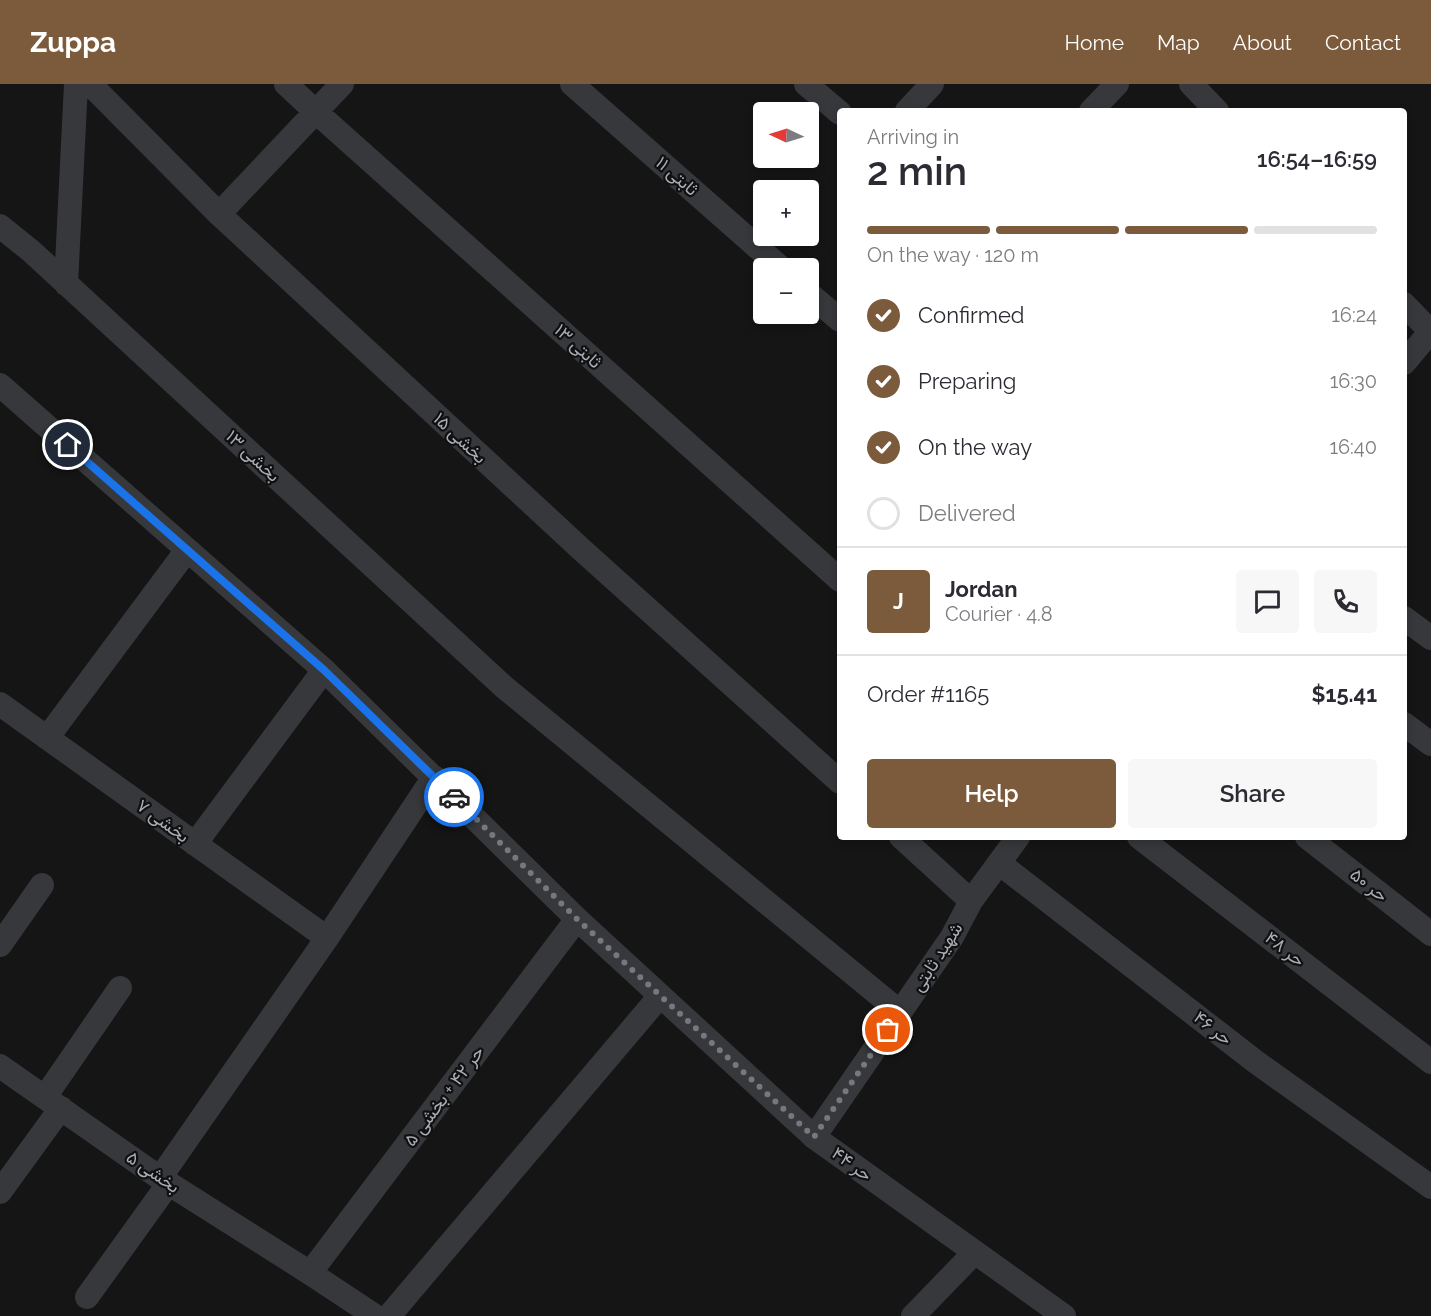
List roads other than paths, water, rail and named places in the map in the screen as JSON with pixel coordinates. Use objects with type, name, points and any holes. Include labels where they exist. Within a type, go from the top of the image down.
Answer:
[{"type":"street","points":[[66,284],[76,84]]},
{"type":"street","name":"بخشی ۱۵","points":[[90,84],[219,214],[582,550],[837,779]]},
{"type":"street","name":"ثابتی ۱۳","points":[[286,84],[837,577]]},
{"type":"street","points":[[219,214],[342,84]]},
{"type":"street","name":"ثابتی ۱۱","points":[[572,84],[770,258]]},
{"type":"street","points":[[806,84],[837,110]]},
{"type":"street","points":[[910,108],[932,84]]},
{"type":"street","points":[[1094,108],[1117,84]]},
{"type":"street","points":[[1191,84],[1214,108]]},
{"type":"street","name":"بخشی ۱۳","points":[[0,226],[31,251],[504,687],[900,1012]]},
{"type":"street","points":[[819,302],[837,317]]},
{"type":"street","points":[[1407,307],[1431,331],[1407,359]]},
{"type":"street","name":"حر ۴۴","points":[[0,385],[324,670],[577,919],[814,1137],[1064,1316]]},
{"type":"street","points":[[47,738],[187,550]]},
{"type":"street","points":[[1407,620],[1431,638]]},
{"type":"street","points":[[195,844],[324,670]]},
{"type":"street","name":"بخشی ۷","points":[[0,704],[327,938]]},
{"type":"street","points":[[1407,726],[1431,744]]},
{"type":"street","points":[[87,1297],[434,777]]},
{"type":"street","points":[[904,840],[971,901]]},
{"type":"street","name":"شهید ثابتی","points":[[814,1137],[952,937],[971,901],[1016,840]]},
{"type":"street","name":"حر ۴۸","points":[[1143,840],[1431,1062]]},
{"type":"street","name":"حر ۵۰","points":[[1311,840],[1431,934]]},
{"type":"street","name":"حر ۴۶","points":[[999,863],[1256,1062],[1431,1187]]},
{"type":"street","points":[[0,945],[42,885]]},
{"type":"street","name":"حر ۴۲ + بخشی ۵","points":[[310,1273],[577,919]]},
{"type":"street","points":[[0,1192],[120,988]]},
{"type":"street","points":[[389,1316],[660,996]]},
{"type":"street","name":"بخشی ۵","points":[[0,1066],[165,1180],[375,1316]]},
{"type":"street","points":[[913,1316],[975,1252]]}]
